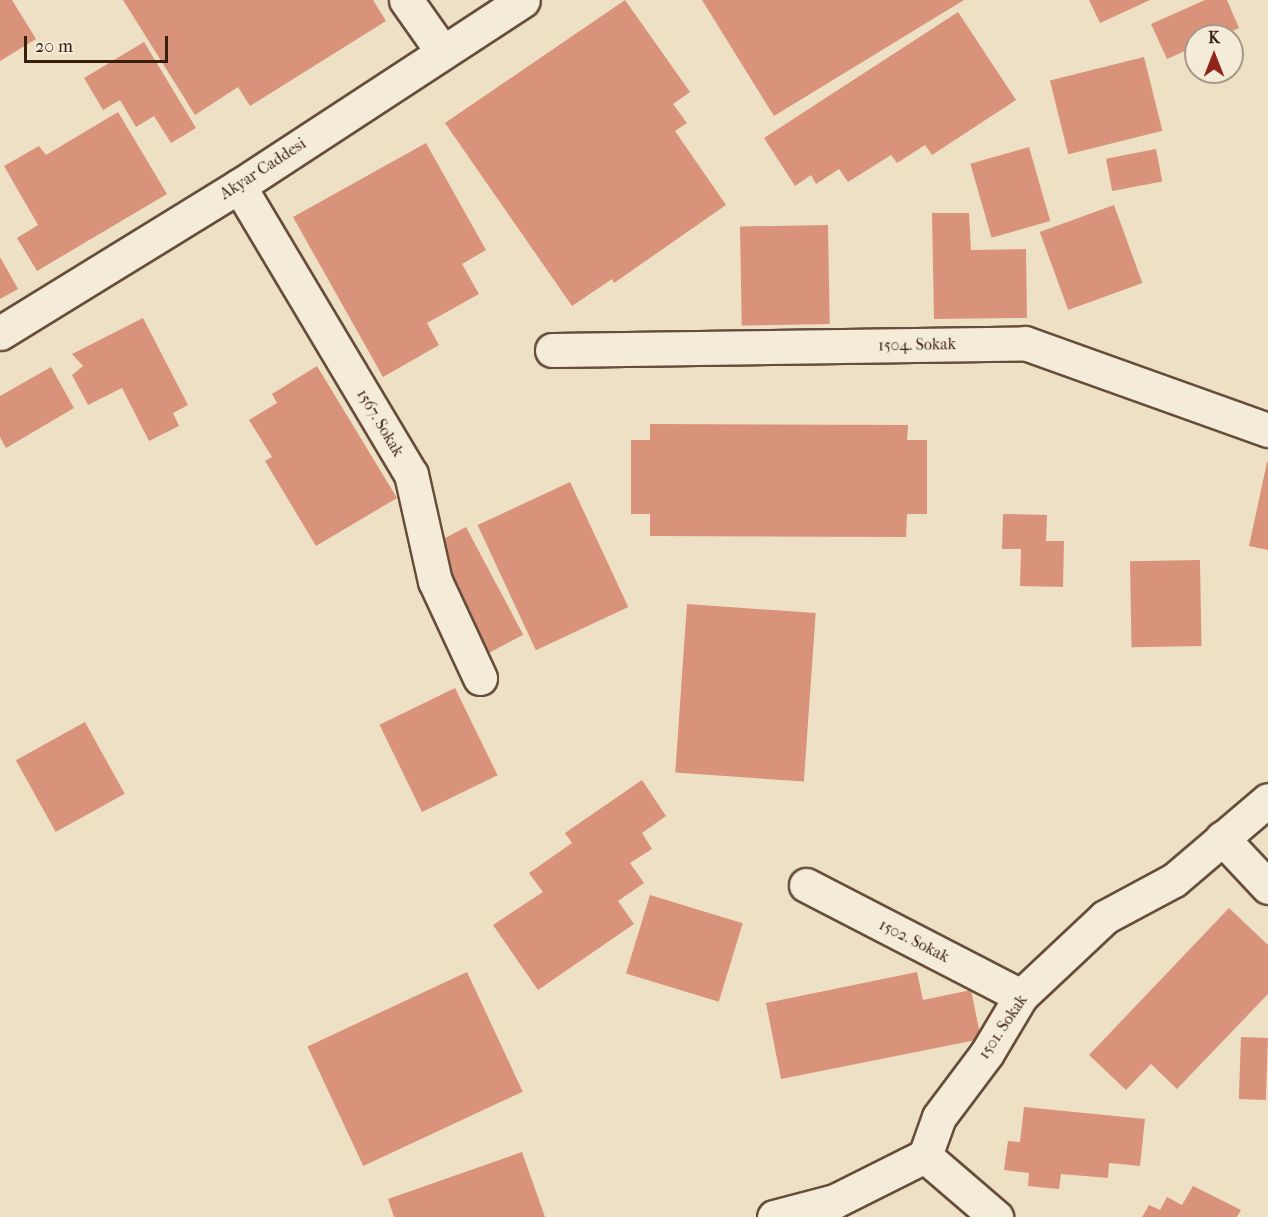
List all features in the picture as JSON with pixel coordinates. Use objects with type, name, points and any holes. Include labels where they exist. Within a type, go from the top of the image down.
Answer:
[{"type":"street","points":[[406,0],[442,51]]},
{"type":"street","name":"Akyar Caddesi","points":[[0,333],[239,186],[523,0]]},
{"type":"street","name":"1567. Sokak","points":[[239,186],[411,474],[435,581],[480,678]]},
{"type":"street","name":"1504. Sokak","points":[[552,350],[1025,343],[1268,430]]},
{"type":"street","name":"1501. Sokak","points":[[925,1156],[939,1117],[987,1053],[1021,996],[1105,917],[1174,880],[1268,800]]},
{"type":"street","points":[[1222,838],[1268,887]]},
{"type":"street","name":"1502. Sokak","points":[[806,885],[1021,996]]},
{"type":"street","points":[[774,1217],[835,1201],[925,1156],[996,1217]]},
{"type":"building","points":[[0,0],[12,0],[36,39],[0,61]]},
{"type":"building","points":[[123,0],[373,0],[386,21],[250,106],[238,87],[195,115]]},
{"type":"building","points":[[625,0],[690,92],[673,104],[687,123],[675,131],[726,205],[614,283],[612,279],[572,306],[445,123]]},
{"type":"building","points":[[702,0],[964,0],[774,116]]},
{"type":"building","points":[[1089,0],[1150,0],[1100,23]]},
{"type":"building","points":[[1205,0],[1227,0],[1237,24],[1184,24],[1184,51],[1167,59],[1151,24]]},
{"type":"building","points":[[958,12],[1016,100],[932,155],[925,145],[897,163],[891,155],[848,182],[839,169],[816,184],[811,175],[795,186],[764,138]]},
{"type":"building","points":[[144,42],[196,128],[171,143],[154,116],[136,127],[120,100],[103,110],[84,78]]},
{"type":"building","points":[[1144,57],[1162,131],[1068,154],[1050,80]]},
{"type":"building","points":[[118,112],[167,194],[37,271],[17,238],[38,225],[4,166],[39,146],[46,155]]},
{"type":"building","points":[[426,143],[486,250],[462,264],[479,294],[427,323],[439,345],[383,377],[293,217]]},
{"type":"building","points":[[1029,147],[1050,221],[992,238],[970,164]]},
{"type":"building","points":[[1156,149],[1162,181],[1112,191],[1106,159]]},
{"type":"building","points":[[1114,205],[1142,283],[1068,310],[1040,232]]},
{"type":"building","points":[[932,213],[969,213],[971,250],[1026,249],[1027,318],[934,319]]},
{"type":"building","points":[[828,225],[830,324],[742,326],[740,227]]},
{"type":"building","points":[[0,257],[18,289],[0,299]]},
{"type":"building","points":[[143,318],[188,405],[173,413],[179,426],[149,441],[122,388],[88,405],[72,375],[83,366],[72,354]]},
{"type":"building","points":[[317,366],[397,498],[316,546],[265,461],[272,457],[249,420],[277,403],[272,394]]},
{"type":"building","points":[[51,367],[74,408],[6,448],[0,437],[0,396]]},
{"type":"building","points":[[650,424],[908,425],[907,440],[927,440],[927,514],[907,514],[906,537],[650,536],[650,514],[631,514],[631,440],[650,440]]},
{"type":"building","points":[[1268,462],[1268,550],[1249,546]]},
{"type":"building","points":[[570,482],[628,607],[536,650],[478,525]]},
{"type":"building","points":[[1003,514],[1047,515],[1046,541],[1064,541],[1063,587],[1020,586],[1021,549],[1002,549]]},
{"type":"building","points":[[466,527],[523,635],[490,653],[432,545]]},
{"type":"building","points":[[1200,560],[1202,646],[1132,647],[1130,561]]},
{"type":"building","points":[[687,604],[816,613],[804,782],[675,773]]},
{"type":"building","points":[[455,688],[498,775],[422,812],[380,725]]},
{"type":"building","points":[[85,722],[125,794],[56,832],[16,760]]},
{"type":"building","points":[[642,780],[666,816],[642,833],[652,849],[630,863],[644,883],[618,901],[634,924],[538,990],[493,925],[543,892],[529,873],[572,843],[565,833]]},
{"type":"building","points":[[650,895],[743,923],[719,1002],[626,973]]},
{"type":"building","points":[[1229,908],[1268,945],[1268,994],[1177,1089],[1151,1064],[1126,1090],[1089,1055]]},
{"type":"building","points":[[467,972],[523,1092],[363,1166],[307,1046]]},
{"type":"building","points":[[917,972],[923,1000],[971,990],[981,1039],[781,1079],[766,1003]]},
{"type":"building","points":[[1241,1037],[1268,1038],[1266,1100],[1239,1099]]},
{"type":"building","points":[[1024,1107],[1145,1119],[1140,1166],[1109,1163],[1108,1178],[1061,1174],[1059,1189],[1028,1186],[1029,1173],[1004,1170],[1008,1141],[1020,1142]]},
{"type":"building","points":[[522,1152],[545,1217],[394,1217],[388,1199]]},
{"type":"building","points":[[1193,1186],[1241,1210],[1237,1217],[1142,1217],[1149,1205],[1160,1210],[1167,1197],[1182,1205]]}]
